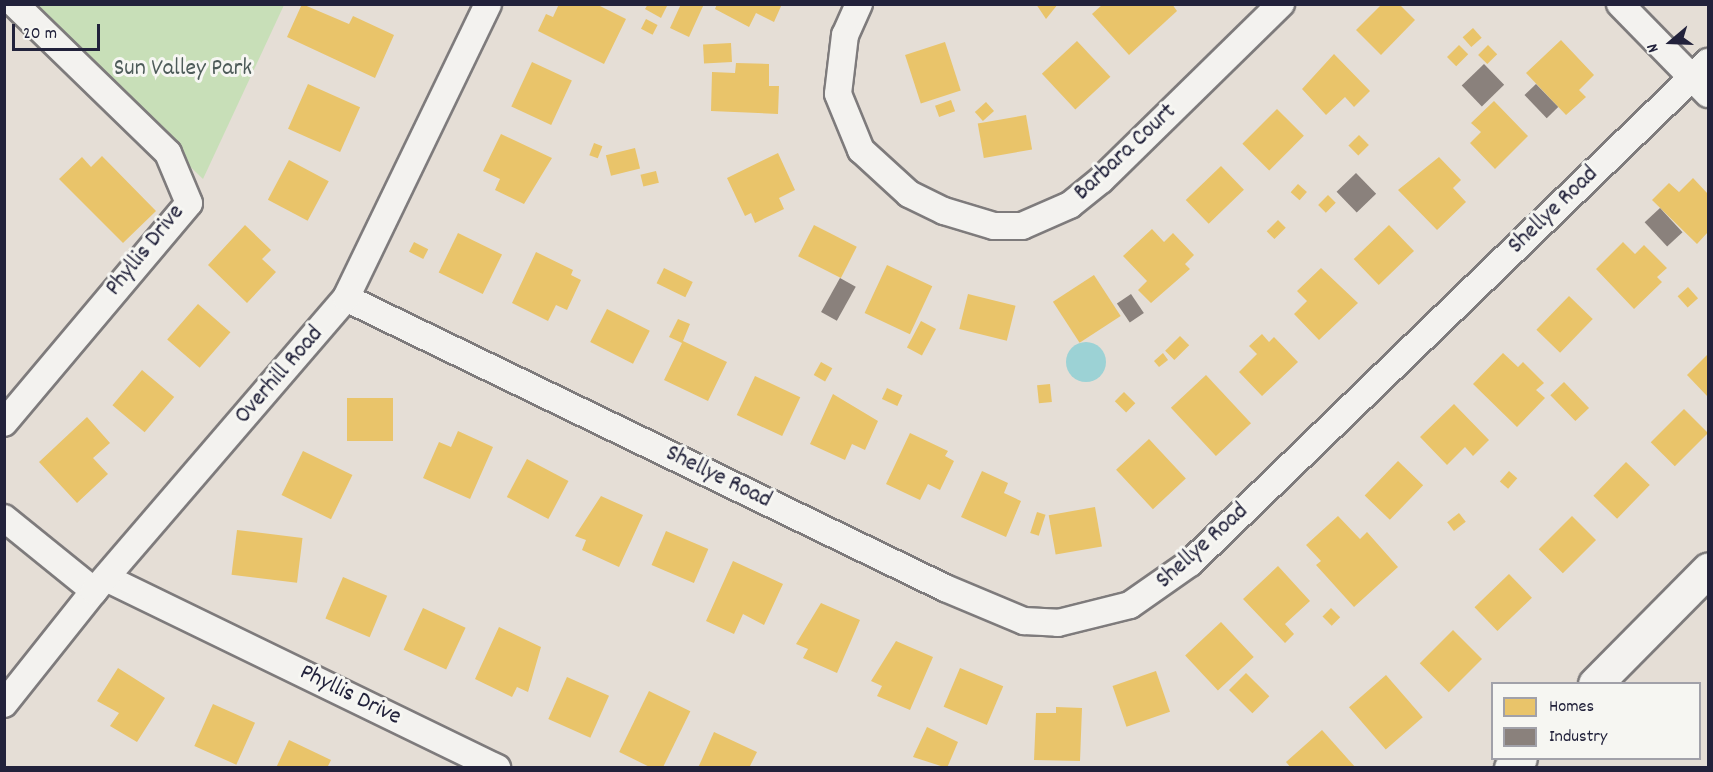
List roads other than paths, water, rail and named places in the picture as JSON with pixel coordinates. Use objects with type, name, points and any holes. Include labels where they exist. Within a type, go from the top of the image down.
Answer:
[{"type":"main road","points":[[1597,682],[1708,570]]},
{"type":"street","name":"Phyllis Drive","points":[[4,423],[189,203],[168,153],[15,4]]},
{"type":"street","name":"Overhill Road","points":[[4,704],[100,584],[346,298],[488,4]]},
{"type":"street","name":"Barbara Court","points":[[860,4],[845,35],[838,94],[861,150],[909,194],[973,221],[1022,226],[1070,205],[1101,180],[1281,4]]},
{"type":"street","points":[[1620,4],[1703,78]]},
{"type":"street","name":"Shellye Road","points":[[346,298],[945,588],[1024,621],[1058,623],[1130,605],[1168,582],[1703,78]]},
{"type":"street","name":"Phyllis Drive","points":[[4,518],[100,584],[497,768]]},
{"type":"water","points":[[1086,342],[1094,343],[1100,348],[1105,354],[1105,370],[1100,376],[1094,381],[1086,382],[1078,381],[1072,376],[1067,370],[1066,362],[1067,354],[1072,348],[1078,343]]},
{"type":"park label","name":"Sun Valley Park","points":[[183,70]]}]
